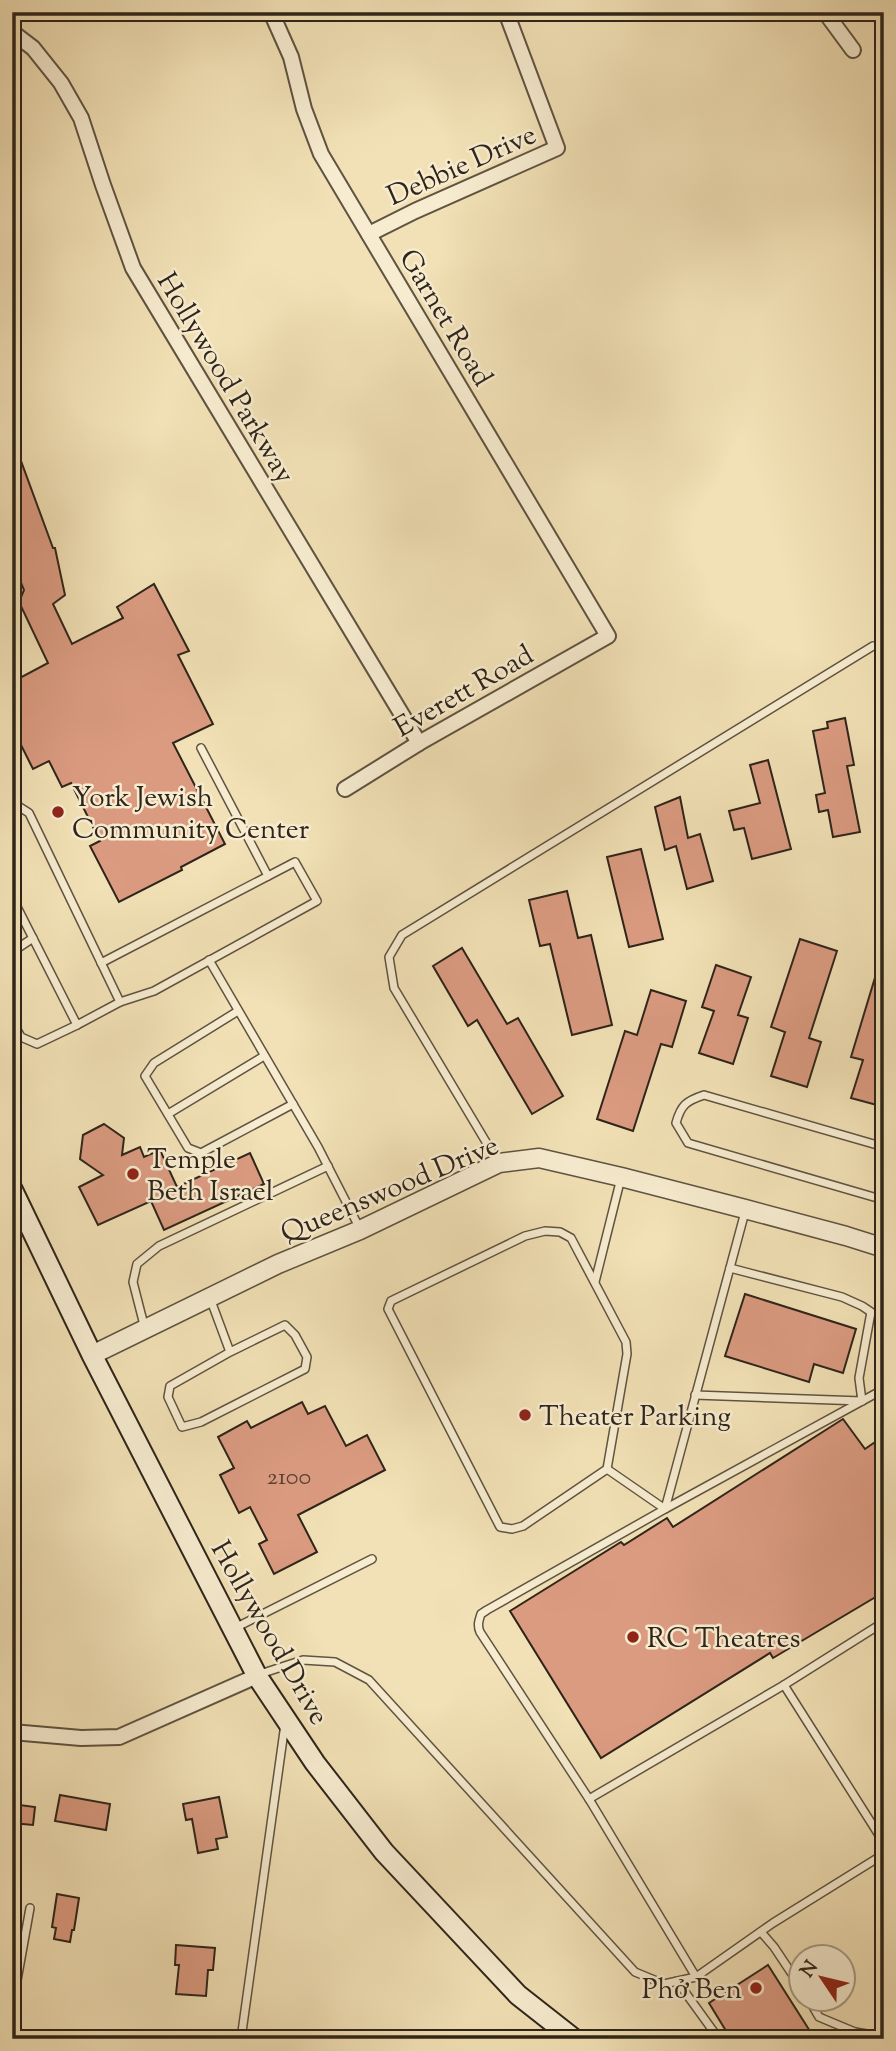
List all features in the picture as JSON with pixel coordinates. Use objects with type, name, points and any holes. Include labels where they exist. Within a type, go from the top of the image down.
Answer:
[{"type":"main road","name":"Hollywood Drive","points":[[12,1189],[92,1355],[233,1629],[257,1675],[286,1720],[315,1763],[384,1852],[518,1995],[574,2039]]},
{"type":"street","name":"Garnet Road","points":[[271,12],[291,57],[304,109],[321,154],[608,636]]},
{"type":"street","name":"Debbie Drive","points":[[369,234],[557,148],[506,12]]},
{"type":"street","points":[[825,12],[853,50]]},
{"type":"street","name":"Hollywood Parkway","points":[[12,32],[33,48],[61,83],[81,118],[133,268],[419,743]]},
{"type":"street","name":"Everett Road","points":[[345,789],[419,743],[608,636]]},
{"type":"street","name":"Queenswood Drive","points":[[92,1355],[278,1264],[360,1230],[499,1163],[539,1158],[746,1209],[884,1248]]},
{"type":"street","points":[[12,1732],[81,1738],[119,1737],[257,1675]]},
{"type":"lane","points":[[499,1163],[394,988],[389,957],[402,936],[873,646]]},
{"type":"lane","points":[[201,748],[268,876]]},
{"type":"lane","points":[[12,806],[18,806],[29,813],[120,1002]]},
{"type":"lane","points":[[12,1021],[21,1037],[37,1044],[120,1002],[154,991],[317,901],[295,862],[101,963]]},
{"type":"lane","points":[[12,898],[76,1025]]},
{"type":"lane","points":[[12,952],[33,938]]},
{"type":"lane","points":[[209,960],[328,1166],[360,1230]]},
{"type":"lane","points":[[238,1011],[154,1063],[145,1076],[188,1148],[201,1153],[293,1104]]},
{"type":"lane","points":[[168,1114],[264,1056]]},
{"type":"lane","points":[[884,1147],[704,1095],[691,1099],[680,1109],[676,1123],[688,1143],[884,1199]]},
{"type":"lane","points":[[145,1329],[133,1282],[137,1264],[159,1246],[328,1166]]},
{"type":"lane","points":[[595,1283],[621,1177]]},
{"type":"lane","points":[[665,1509],[746,1209]]},
{"type":"lane","points":[[545,1231],[560,1232],[571,1238],[626,1342],[627,1354],[607,1469],[523,1526],[512,1529],[500,1527],[388,1309],[391,1301],[525,1236],[545,1231]]},
{"type":"lane","points":[[730,1268],[842,1297],[871,1312],[859,1378],[862,1401]]},
{"type":"lane","points":[[210,1297],[230,1352]]},
{"type":"lane","points":[[285,1325],[295,1335],[307,1357],[305,1369],[201,1422],[182,1427],[168,1397],[170,1386],[230,1352],[285,1325]]},
{"type":"lane","points":[[695,1977],[589,1799],[480,1632],[479,1620],[481,1614],[487,1610],[884,1389]]},
{"type":"lane","points":[[695,1395],[862,1401]]},
{"type":"lane","points":[[607,1469],[665,1509]]},
{"type":"lane","points":[[233,1629],[372,1559]]},
{"type":"lane","points":[[589,1799],[784,1685],[884,1622]]},
{"type":"lane","points":[[257,1675],[303,1660],[335,1662],[369,1680],[635,1972],[664,1984],[695,1977],[884,1854]]},
{"type":"lane","points":[[784,1685],[884,1843]]},
{"type":"lane","points":[[241,2039],[286,1720]]},
{"type":"lane","points":[[12,2008],[30,1908]]},
{"type":"lane","points":[[761,1932],[788,1968]]},
{"type":"lane","points":[[677,1981],[719,2039]]},
{"type":"lane","points":[[816,2012],[819,2017],[855,2032],[884,2037]]},
{"type":"building","points":[[12,442],[55,548],[65,595],[53,604],[72,644],[123,618],[117,607],[154,584],[189,651],[178,655],[213,724],[173,743],[225,844],[181,867],[182,870],[119,902],[90,846],[100,841],[71,783],[62,787],[49,761],[33,769],[12,727],[12,682],[48,663],[19,602],[24,590],[12,561]]},
{"type":"building","points":[[845,718],[854,765],[847,766],[860,832],[833,837],[828,810],[819,812],[816,795],[825,793],[813,731],[828,728],[827,722]]},
{"type":"building","points":[[768,760],[791,849],[752,859],[744,828],[734,830],[729,811],[760,803],[750,765]]},
{"type":"building","points":[[680,797],[688,838],[700,834],[713,881],[687,889],[676,846],[665,850],[655,807]]},
{"type":"building","points":[[641,849],[663,939],[629,947],[607,857]]},
{"type":"building","points":[[567,891],[578,938],[591,935],[612,1025],[572,1035],[550,944],[540,946],[529,900]]},
{"type":"building","points":[[800,939],[837,951],[809,1038],[821,1042],[807,1087],[771,1076],[785,1032],[771,1027]]},
{"type":"building","points":[[462,948],[507,1024],[518,1018],[563,1096],[532,1114],[477,1020],[468,1026],[433,966]]},
{"type":"building","points":[[880,961],[884,961],[884,1107],[851,1098],[863,1060],[851,1057]]},
{"type":"building","points":[[716,965],[751,977],[738,1015],[748,1018],[733,1064],[699,1053],[714,1011],[702,1007]]},
{"type":"building","points":[[651,990],[686,1001],[672,1047],[661,1044],[633,1131],[597,1119],[625,1031],[637,1035]]},
{"type":"building","name":"Temple Beth Israel","points":[[104,1124],[124,1138],[122,1155],[140,1147],[144,1157],[160,1150],[177,1187],[250,1153],[264,1184],[164,1230],[151,1201],[98,1225],[79,1187],[103,1175],[80,1159],[83,1135]]},
{"type":"building","points":[[745,1294],[856,1329],[843,1373],[814,1364],[809,1382],[725,1356]]},
{"type":"building","points":[[302,1402],[308,1414],[325,1406],[346,1446],[367,1435],[385,1470],[298,1515],[317,1552],[274,1574],[259,1544],[267,1540],[250,1507],[239,1513],[220,1475],[234,1468],[218,1437],[247,1421],[251,1428]]},
{"type":"building","points":[[843,1419],[865,1449],[884,1436],[884,1592],[773,1658],[770,1653],[601,1758],[510,1611],[621,1542],[624,1545],[667,1518],[673,1527]]},
{"type":"building","points":[[60,1795],[110,1804],[106,1830],[55,1821]]},
{"type":"building","points":[[219,1797],[227,1837],[216,1839],[218,1849],[198,1853],[192,1819],[186,1820],[183,1804]]},
{"type":"building","points":[[12,1804],[35,1807],[33,1825],[12,1823]]},
{"type":"building","points":[[57,1894],[79,1898],[70,1942],[54,1939],[56,1928],[52,1927]]},
{"type":"building","points":[[176,1945],[215,1948],[213,1970],[208,1970],[206,1996],[176,1994],[179,1965],[175,1965]]},
{"type":"building","points":[[768,1965],[788,1996],[788,2012],[798,2012],[815,2039],[731,2039],[709,2003]]},
{"type":"place","name":"York Jewish Community Center","points":[[58,812]]},
{"type":"place","name":"Temple Beth Israel","points":[[133,1174]]},
{"type":"place","name":"Theater Parking","points":[[525,1415]]},
{"type":"place","name":"RC Theatres","points":[[633,1637]]},
{"type":"place","name":"Phở Ben","points":[[756,1988]]}]
